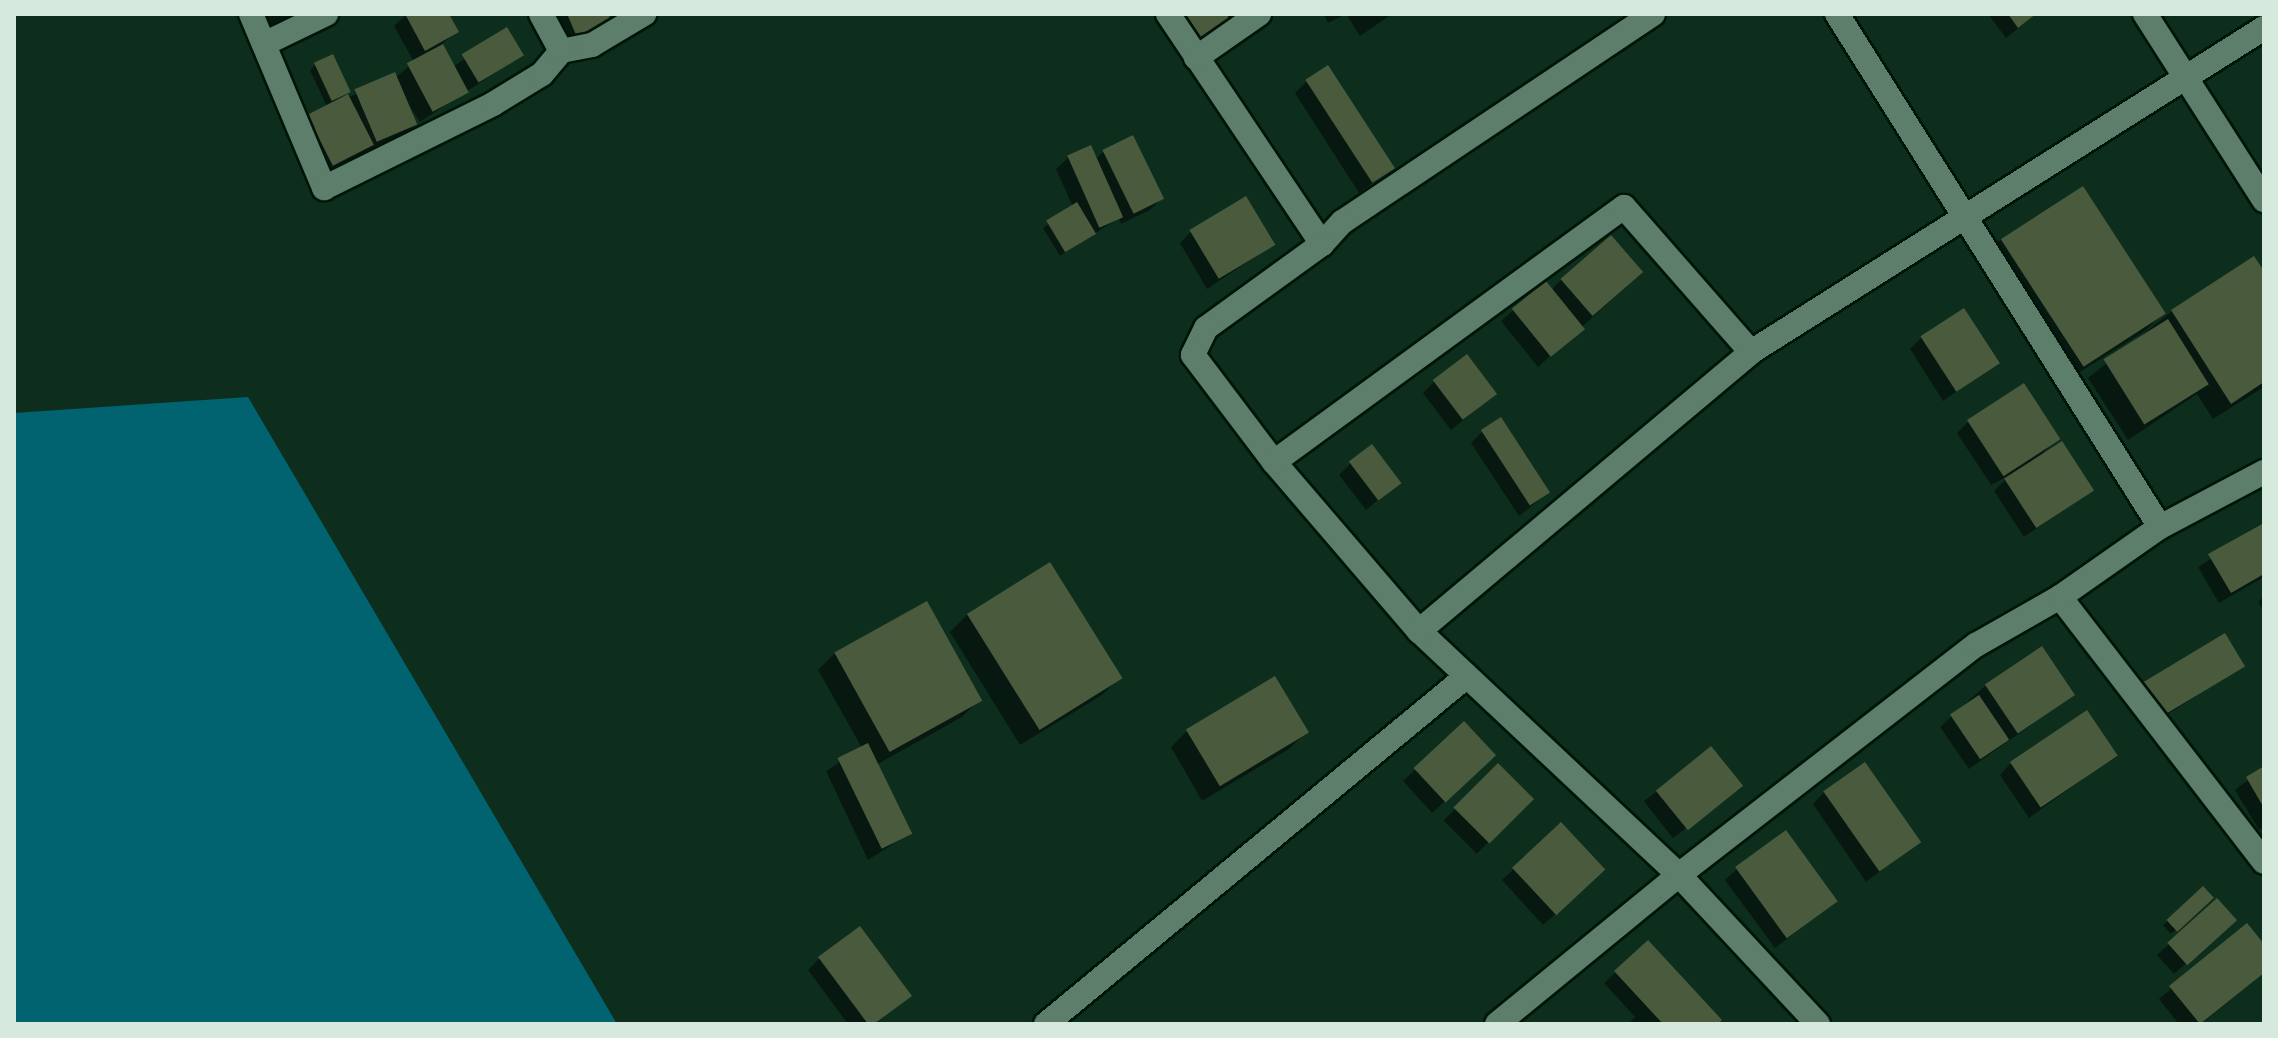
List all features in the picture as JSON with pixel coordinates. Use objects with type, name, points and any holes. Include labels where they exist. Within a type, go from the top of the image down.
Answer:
[{"type":"street","points":[[251,14],[324,188],[493,104],[542,74],[561,51],[592,45],[644,14]]},
{"type":"street","points":[[264,44],[326,14]]},
{"type":"street","points":[[541,14],[561,51]]},
{"type":"street","points":[[1168,14],[1322,244]]},
{"type":"street","points":[[1196,58],[1259,14]]},
{"type":"street","points":[[1653,14],[1342,222],[1322,244],[1206,328],[1193,355],[1274,462],[1419,631],[1679,875],[1818,1024]]},
{"type":"street","points":[[1837,14],[1967,213],[2160,527]]},
{"type":"street","points":[[2145,14],[2264,200]]},
{"type":"street","points":[[1419,631],[1751,352],[2264,28]]},
{"type":"street","points":[[1274,462],[1624,207],[1751,352]]},
{"type":"street","points":[[1497,1024],[1679,875],[1976,645],[2060,597],[2160,527],[2264,472]]},
{"type":"street","points":[[2060,597],[2264,862]]},
{"type":"street","points":[[1046,1024],[1467,676]]},
{"type":"water","points":[[248,397],[617,1024],[14,1024],[14,413]]},
{"type":"building","points":[[405,14],[449,14],[459,32],[425,51]]},
{"type":"building","points":[[567,14],[608,14],[612,22],[577,37]]},
{"type":"building","points":[[1178,14],[1226,14],[1233,23],[1200,46]]},
{"type":"building","points":[[2008,14],[2036,14],[2018,28]]},
{"type":"building","points":[[507,27],[524,55],[479,83],[462,54]]},
{"type":"building","points":[[443,44],[469,93],[433,112],[407,63]]},
{"type":"building","points":[[333,54],[351,92],[332,101],[314,63]]},
{"type":"building","points":[[1328,65],[1395,168],[1372,183],[1305,80]]},
{"type":"building","points":[[395,72],[417,124],[377,142],[354,89]]},
{"type":"building","points":[[348,94],[374,145],[333,166],[307,115]]},
{"type":"building","points":[[1133,135],[1164,199],[1134,214],[1102,150]]},
{"type":"building","points":[[1091,145],[1123,217],[1099,228],[1067,156]]},
{"type":"building","points":[[2083,186],[2166,313],[2084,367],[2001,239]]},
{"type":"building","points":[[1246,196],[1275,245],[1219,279],[1189,230]]},
{"type":"building","points":[[1077,202],[1096,234],[1065,252],[1046,221]]},
{"type":"building","points":[[1611,235],[1643,272],[1593,316],[1560,279]]},
{"type":"building","points":[[2254,256],[2264,271],[2264,382],[2231,404],[2171,310]]},
{"type":"building","points":[[1546,281],[1585,329],[1551,357],[1512,309]]},
{"type":"building","points":[[1964,308],[2000,363],[1956,392],[1920,336]]},
{"type":"building","points":[[2168,319],[2209,384],[2144,425],[2104,359]]},
{"type":"building","points":[[1467,354],[1497,394],[1463,420],[1433,380]]},
{"type":"building","points":[[2024,383],[2060,439],[2003,476],[1967,420]]},
{"type":"building","points":[[1501,417],[1550,492],[1530,506],[1481,430]]},
{"type":"building","points":[[2062,441],[2094,490],[2036,528],[2004,479]]},
{"type":"building","points":[[1372,444],[1401,483],[1378,501],[1349,461]]},
{"type":"building","points":[[2264,523],[2264,574],[2231,593],[2208,554]]},
{"type":"building","points":[[1050,562],[1123,678],[1039,730],[967,614]]},
{"type":"building","points":[[927,601],[982,701],[890,752],[834,652]]},
{"type":"building","points":[[2225,633],[2245,666],[2163,716],[2143,682]]},
{"type":"building","points":[[2042,646],[2075,695],[2018,733],[1985,685]]},
{"type":"building","points":[[1275,676],[1309,733],[1220,786],[1186,730]]},
{"type":"building","points":[[1979,695],[2009,740],[1980,759],[1950,715]]},
{"type":"building","points":[[2087,710],[2118,756],[2041,808],[2010,762]]},
{"type":"building","points":[[1464,721],[1496,755],[1446,802],[1414,768]]},
{"type":"building","points":[[868,743],[912,834],[882,849],[837,758]]},
{"type":"building","points":[[1711,746],[1743,786],[1688,830],[1656,791]]},
{"type":"building","points":[[1865,762],[1921,842],[1879,872],[1823,791]]},
{"type":"building","points":[[1498,763],[1534,799],[1490,844],[1453,808]]},
{"type":"building","points":[[2264,766],[2264,808],[2246,777]]},
{"type":"building","points":[[1561,822],[1605,870],[1556,915],[1512,868]]},
{"type":"building","points":[[1786,830],[1838,901],[1787,938],[1735,867]]},
{"type":"building","points":[[2203,886],[2214,898],[2177,932],[2166,920]]},
{"type":"building","points":[[2217,898],[2237,920],[2187,965],[2167,943]]},
{"type":"building","points":[[2247,923],[2264,944],[2264,973],[2200,1024],[2169,986]]},
{"type":"building","points":[[860,926],[912,996],[874,1024],[868,1024],[818,957]]},
{"type":"building","points":[[1648,940],[1722,1020],[1718,1024],[1663,1024],[1614,971]]}]
